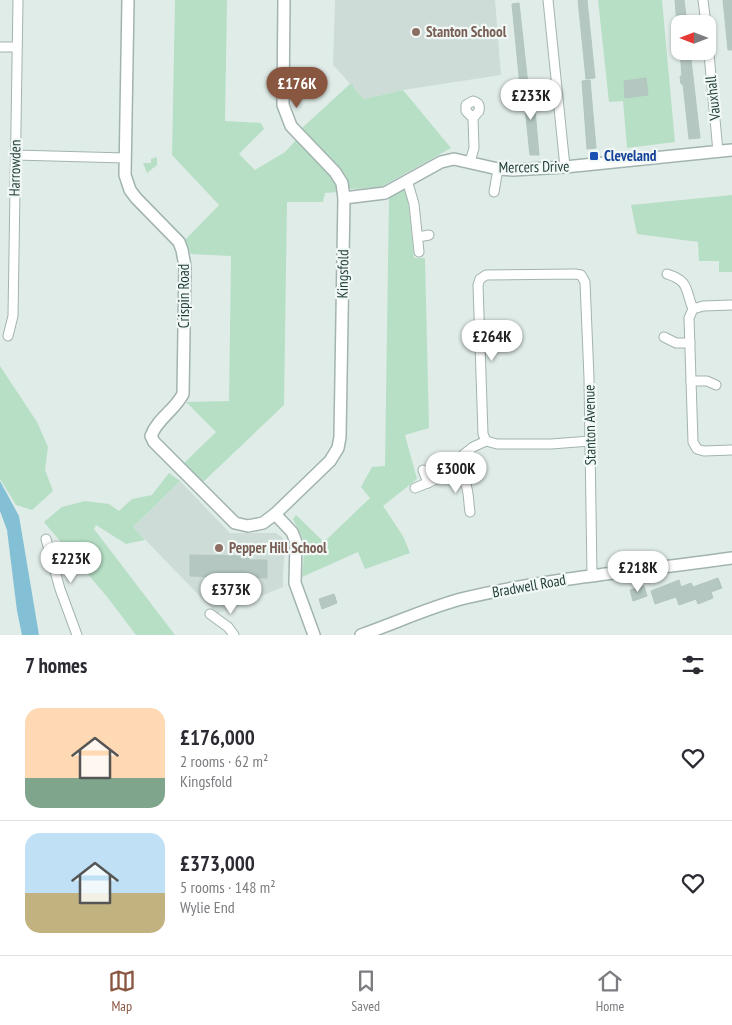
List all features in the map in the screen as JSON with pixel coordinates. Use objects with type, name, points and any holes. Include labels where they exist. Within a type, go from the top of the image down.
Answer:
[{"type":"street","name":"Harrowden","points":[[8,336],[12,316],[18,0]]},
{"type":"street","name":"Crispin Road","points":[[128,0],[125,175],[130,190],[179,242],[185,266],[183,394],[178,405],[154,428],[151,436],[154,442],[229,518],[235,523],[248,526]]},
{"type":"street","name":"Kingsfold","points":[[248,526],[263,523],[275,514],[330,461],[338,448],[340,437],[344,198],[342,183],[336,172],[291,126],[285,113],[283,105],[284,0]]},
{"type":"street","points":[[548,0],[565,167]]},
{"type":"street","points":[[703,0],[705,15]]},
{"type":"street","points":[[0,46],[17,47]]},
{"type":"street","name":"Vauxhall","points":[[710,60],[718,152]]},
{"type":"street","points":[[470,162],[474,148],[472,118]]},
{"type":"street","name":"Mercers Drive","points":[[344,198],[385,193],[441,162],[454,159],[498,169],[565,167],[732,150]]},
{"type":"street","points":[[15,155],[126,158]]},
{"type":"street","points":[[494,192],[498,169]]},
{"type":"street","points":[[407,180],[414,204],[418,252]]},
{"type":"street","points":[[418,237],[429,235]]},
{"type":"street","points":[[667,274],[684,282],[693,309],[689,318],[693,442],[697,449],[704,451],[732,450]]},
{"type":"street","name":"Stanton Avenue","points":[[486,441],[483,434],[478,326],[478,285],[480,279],[486,275],[581,275],[585,282],[592,575]]},
{"type":"street","points":[[693,309],[703,306],[732,305]]},
{"type":"street","points":[[664,338],[676,343],[690,343]]},
{"type":"street","points":[[691,381],[707,381],[716,384]]},
{"type":"street","points":[[415,488],[454,470],[464,454],[486,441],[491,444],[514,445],[590,441]]},
{"type":"street","points":[[423,470],[428,482]]},
{"type":"street","points":[[454,470],[465,481],[468,489],[470,512]]},
{"type":"street","points":[[275,514],[292,532],[296,542],[295,583],[314,635]]},
{"type":"street","points":[[46,539],[60,589],[77,635]]},
{"type":"street","name":"Bradwell Road","points":[[361,635],[428,609],[520,586],[732,558]]},
{"type":"street","points":[[210,614],[228,627],[234,635]]},
{"type":"shaded area","name":"Stanton School","points":[[335,0],[495,0],[501,75],[403,90],[364,99],[333,65]]},
{"type":"shaded area","name":"Pepper Hill School","points":[[180,481],[230,533],[276,533],[283,538],[285,547],[283,587],[217,614],[133,527]]},
{"type":"green space","points":[[175,0],[227,0],[225,121],[261,123],[264,129],[239,154],[255,170],[285,152],[297,139],[331,173],[338,192],[325,193],[323,202],[287,202],[284,405],[200,485],[182,465],[216,432],[186,402],[229,401],[231,256],[191,254],[184,241],[219,205],[172,155]]},
{"type":"green space","points":[[598,0],[662,0],[675,142],[627,148],[623,101],[609,102]]},
{"type":"green space","points":[[350,84],[353,84],[353,87],[364,99],[403,90],[451,148],[379,188],[349,189],[346,176],[336,163],[301,129]]},
{"type":"green space","points":[[157,157],[157,165],[147,173],[143,163],[151,163],[151,159]]},
{"type":"green space","points":[[407,189],[414,258],[425,258],[429,428],[405,435],[417,479],[383,506],[403,536],[410,553],[365,569],[358,552],[302,577],[305,543],[293,519],[296,515],[324,542],[370,498],[361,487],[372,467],[385,466],[389,195]]},
{"type":"green space","points":[[732,195],[732,272],[719,272],[719,261],[699,261],[698,242],[637,234],[631,205]]},
{"type":"green space","points":[[0,366],[37,422],[48,447],[45,470],[53,491],[32,510],[16,505],[0,479]]},
{"type":"green space","points":[[169,473],[180,481],[133,527],[145,540],[126,544],[96,525],[94,529],[175,635],[136,635],[108,598],[44,522],[62,507],[85,501],[109,504],[119,511],[132,499],[152,495]]},
{"type":"water","points":[[0,481],[19,516],[39,635],[22,635],[17,611],[7,530],[0,511]]},
{"type":"building","points":[[578,0],[587,0],[595,78],[586,79]]},
{"type":"building","points":[[675,0],[684,0],[686,15],[676,15]]},
{"type":"building","points":[[723,0],[732,0],[732,50],[728,50]]},
{"type":"building","points":[[519,3],[528,85],[520,86],[512,4]]},
{"type":"building","points":[[681,60],[691,60],[700,138],[689,139],[683,84],[681,84],[680,76],[682,76]]},
{"type":"building","points":[[646,78],[648,95],[625,98],[624,81]]},
{"type":"building","points":[[590,80],[596,148],[587,149],[582,81]]},
{"type":"building","points":[[533,87],[539,155],[530,155],[523,88]]},
{"type":"building","points":[[240,544],[249,544],[249,560],[267,560],[267,578],[190,576],[190,555],[240,556]]},
{"type":"building","points":[[718,578],[722,588],[711,592],[713,598],[698,604],[696,599],[679,605],[676,597],[655,604],[651,591],[679,580],[681,587],[691,583],[693,587]]},
{"type":"building","points":[[644,586],[647,596],[633,601],[630,590]]},
{"type":"building","points":[[334,594],[337,603],[322,609],[319,599]]},
{"type":"place","name":"Stanton School","points":[[416,32]]},
{"type":"place","name":"Cleveland","points":[[594,156]]},
{"type":"place","name":"Pepper Hill School","points":[[219,548]]}]
